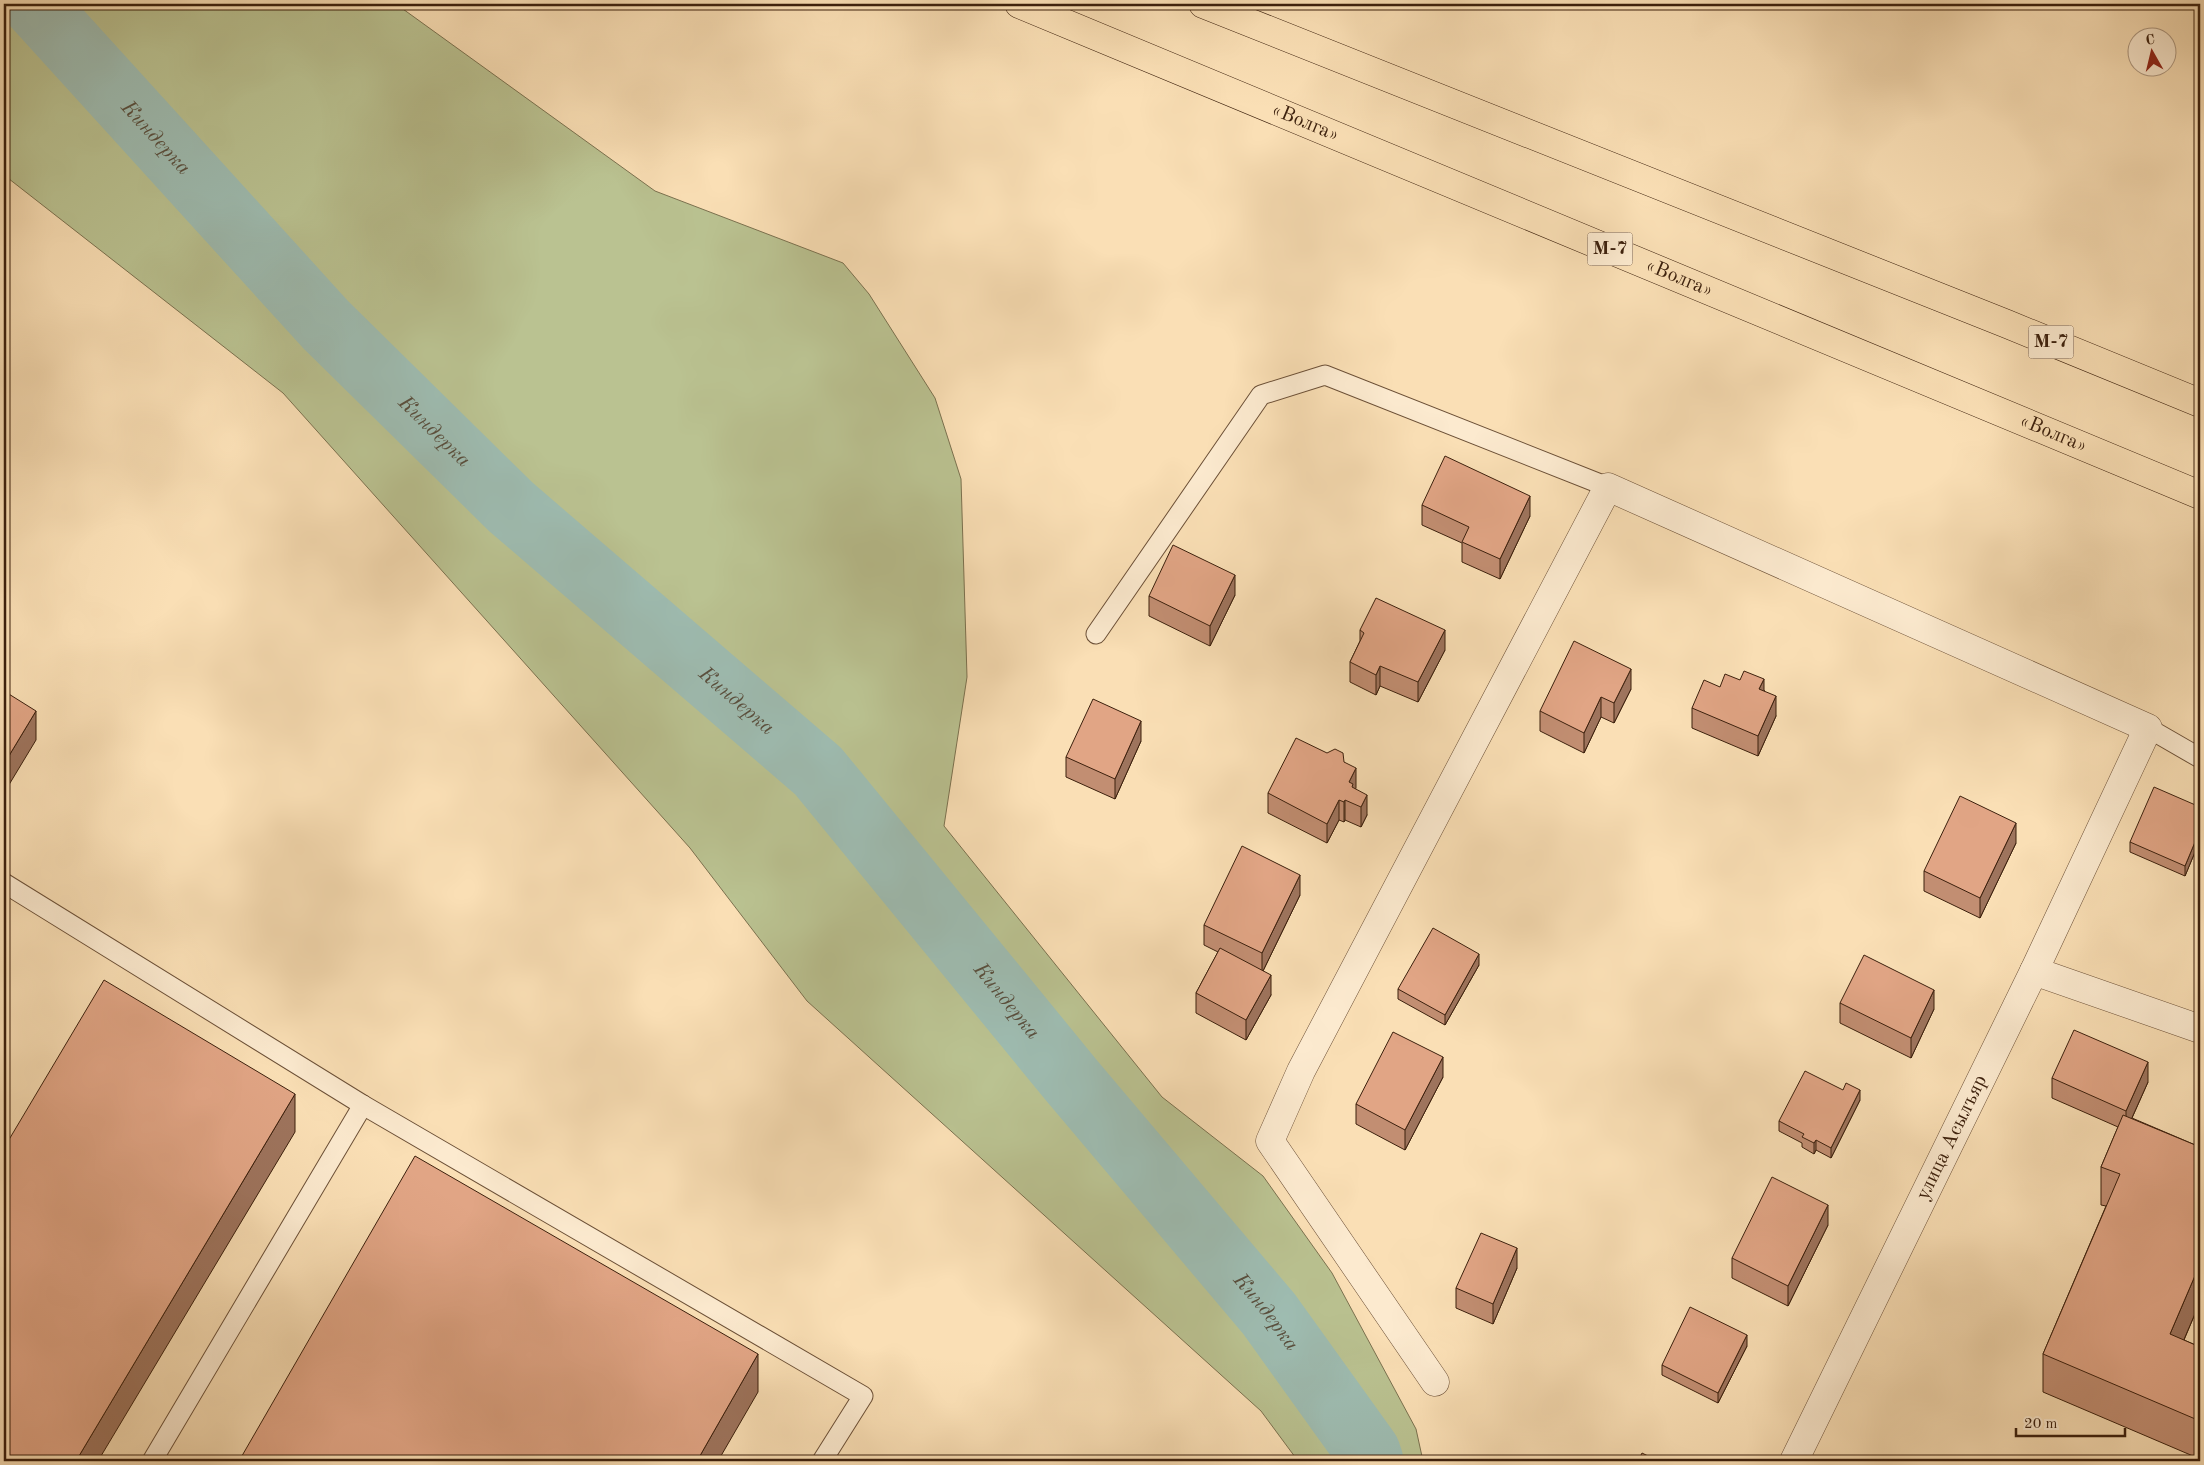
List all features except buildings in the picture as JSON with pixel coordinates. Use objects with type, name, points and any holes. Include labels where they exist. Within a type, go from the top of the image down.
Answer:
[{"type":"highway","name":"«Волга»","points":[[1019,4],[2200,494]]},
{"type":"highway","name":"М-7","points":[[1203,4],[2007,324],[2200,403]]},
{"type":"street","points":[[1435,1382],[1270,1141],[1301,1071],[1608,487],[2148,728]]},
{"type":"street","name":"улица Асылъяр","points":[[1794,1461],[2034,971],[2148,728]]},
{"type":"street","points":[[2034,971],[2200,1029]]},
{"type":"lane","points":[[1096,634],[1261,395],[1325,375],[1608,487]]},
{"type":"lane","points":[[2148,728],[2200,758]]},
{"type":"lane","points":[[4,883],[363,1105],[863,1396],[822,1461]]},
{"type":"lane","points":[[152,1461],[363,1105]]},
{"type":"green space","points":[[4,4],[396,4],[655,191],[843,263],[869,294],[935,398],[961,479],[967,677],[944,826],[1162,1097],[1263,1176],[1332,1273],[1416,1429],[1423,1461],[1298,1461],[1261,1411],[807,1001],[690,848],[283,393],[4,175]]},
{"type":"waterway","name":"Киндерка","points":[[34,4],[326,325],[511,507],[818,771],[1072,1081],[1269,1314],[1368,1452],[1371,1461]]}]
